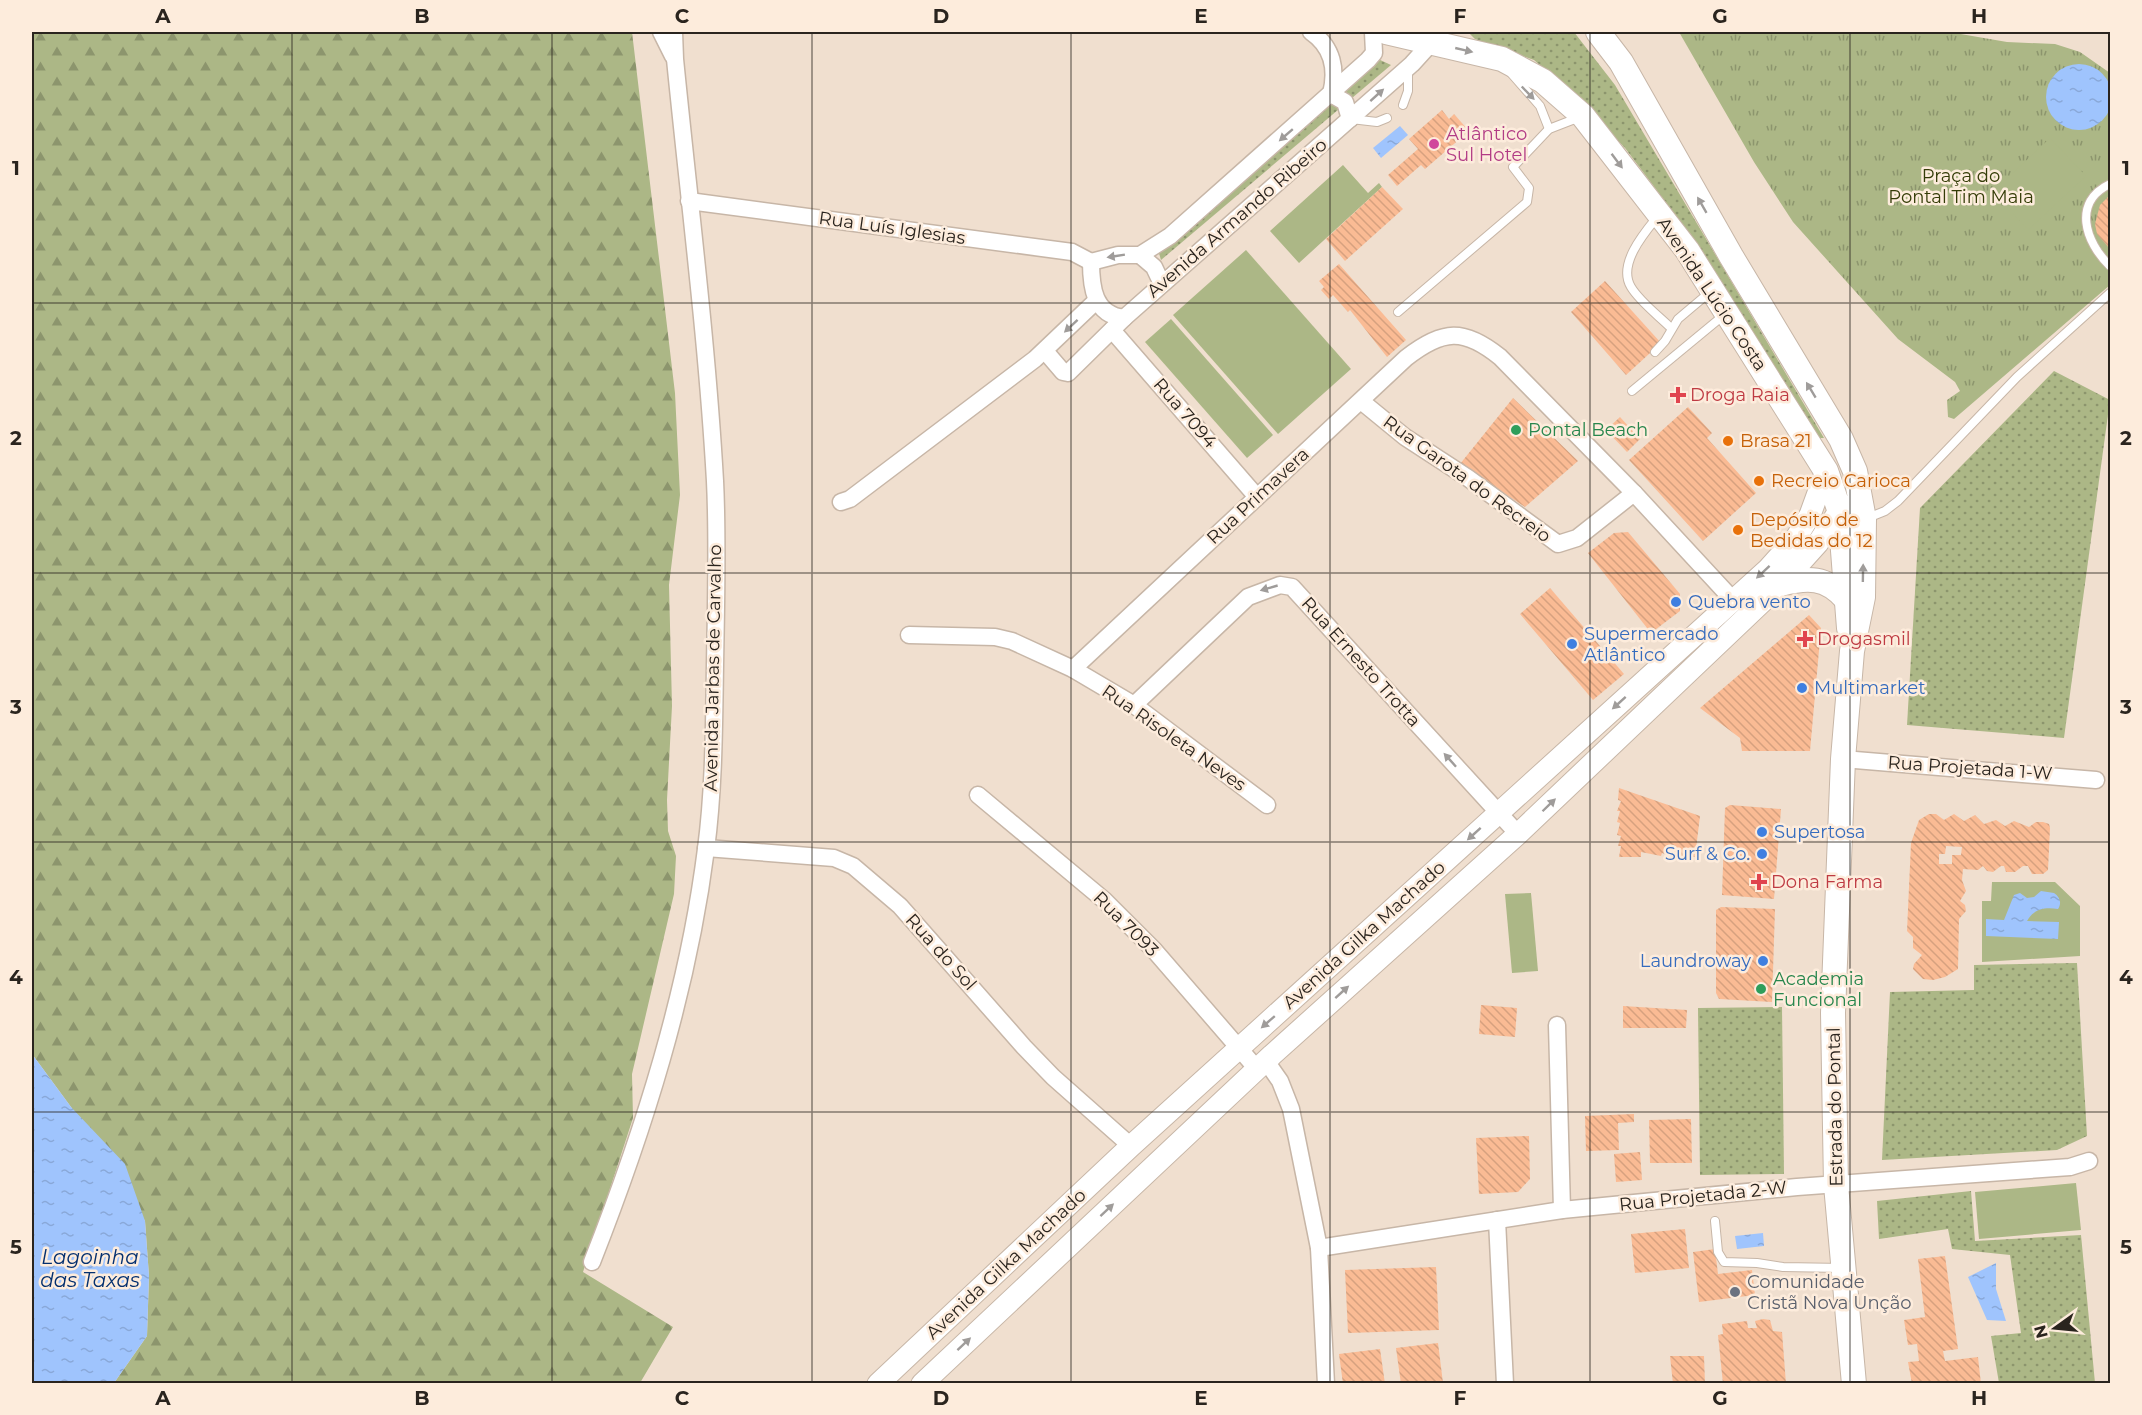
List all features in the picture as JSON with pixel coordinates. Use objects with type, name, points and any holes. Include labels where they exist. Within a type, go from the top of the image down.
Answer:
[{"type":"main road","name":"Avenida Lúcio Costa","points":[[1386,32],[1438,37],[1502,59],[1543,81],[1583,116],[1659,215],[1713,290],[1826,471],[1840,512],[1845,598],[1852,651]]},
{"type":"main road","name":"Avenida Lúcio Costa","points":[[1598,32],[1621,62],[1731,256],[1841,439],[1855,471],[1864,519],[1863,597],[1852,651]]},
{"type":"main road","points":[[1781,584],[1810,578],[1824,581],[1845,598]]},
{"type":"main road","name":"Estrada do Pontal","points":[[1852,651],[1843,759],[1833,1012],[1836,1185],[1854,1383]]},
{"type":"street","name":"Avenida Jarbas de Carvalho","points":[[661,32],[675,59]]},
{"type":"street","name":"Avenida Jarbas de Carvalho","points":[[592,1262],[622,1188],[669,1029],[689,949],[706,848],[714,745],[717,563],[715,482],[674,32]]},
{"type":"street","points":[[1311,32],[1325,44],[1331,55],[1335,81],[1331,94],[1345,102],[1350,119]]},
{"type":"street","name":"Avenida Armando Ribeiro","points":[[1091,262],[1118,255],[1140,255],[1170,236],[1306,118],[1374,53],[1373,32]]},
{"type":"street","name":"Avenida Armando Ribeiro","points":[[1045,351],[1066,373],[1162,284],[1408,68],[1438,37]]},
{"type":"street","points":[[1306,118],[1312,132],[1328,139]]},
{"type":"street","name":"Rua Luís Iglesias","points":[[689,201],[1072,252],[1091,262]]},
{"type":"street","points":[[1140,255],[1154,267],[1162,284]]},
{"type":"street","points":[[1091,262],[1096,301],[1107,314],[1124,318]]},
{"type":"street","points":[[841,501],[850,499],[1045,351],[1096,301]]},
{"type":"street","name":"Rua 7094","points":[[1112,330],[1257,497]]},
{"type":"street","name":"Rua Primavera","points":[[1073,669],[1361,400],[1420,348],[1450,336],[1479,340],[1500,357],[1634,493]]},
{"type":"street","name":"Rua Garota do Recreio","points":[[1361,400],[1405,437],[1468,478],[1558,544],[1577,538],[1634,493]]},
{"type":"street","name":"Avenida Gilka Machado","points":[[878,1383],[1131,1146],[1768,569],[1796,538],[1810,515],[1826,471]]},
{"type":"street","name":"Avenida Gilka Machado","points":[[929,1376],[1262,1065],[1518,834],[1781,584],[1818,543],[1840,512],[1855,471]]},
{"type":"street","points":[[1634,493],[1733,600]]},
{"type":"street","name":"Rua Ernesto Trotta","points":[[1134,705],[1248,597],[1280,585],[1292,587],[1518,834]]},
{"type":"street","name":"Rua Risoleta Neves","points":[[909,634],[995,637],[1012,641],[1073,669],[1134,705],[1267,804]]},
{"type":"street","name":"Rua Projetada 1-W","points":[[1843,759],[2096,780]]},
{"type":"street","name":"Rua 7093","points":[[978,795],[1104,900],[1154,950],[1239,1048],[1280,1081],[1290,1109],[1319,1248],[1326,1383]]},
{"type":"street","name":"Rua do Sol","points":[[706,848],[834,858],[853,866],[920,926],[1024,1047],[1053,1077],[1131,1146]]},
{"type":"street","points":[[1557,1025],[1562,1210]]},
{"type":"street","name":"Rua Projetada 2-W","points":[[1319,1248],[1562,1210],[1836,1185],[2070,1167],[2089,1161]]},
{"type":"street","points":[[1497,1220],[1505,1383]]},
{"type":"street","points":[[916,1348],[929,1376]]},
{"type":"lane","points":[[1502,59],[1517,82],[1540,106],[1549,129]]},
{"type":"lane","points":[[1403,105],[1408,91],[1408,68]]},
{"type":"lane","points":[[1398,312],[1527,202],[1529,188],[1513,167],[1549,129],[1583,116]]},
{"type":"lane","points":[[1350,119],[1377,122],[1387,118]]},
{"type":"lane","points":[[2110,184],[2096,194],[2085,218],[2089,239],[2110,266]]},
{"type":"lane","points":[[1659,215],[1634,247],[1629,283],[1633,291],[1671,328]]},
{"type":"lane","points":[[1655,352],[1683,314],[1713,290]]},
{"type":"lane","points":[[1864,519],[1885,511],[1898,501],[2017,377],[2110,293]]},
{"type":"lane","points":[[1632,391],[1690,339],[1727,312]]},
{"type":"lane","points":[[1715,1221],[1718,1252],[1724,1262],[1783,1267],[1843,1268]]},
{"type":"green space","points":[[32,32],[632,32],[675,393],[680,495],[669,585],[672,706],[667,800],[668,831],[676,856],[674,894],[632,1074],[633,1118],[583,1272],[673,1327],[640,1383],[114,1383],[147,1336],[149,1276],[145,1221],[71,1107],[32,1054]]},
{"type":"green space","points":[[1468,32],[1574,32],[1615,85],[1824,438],[1817,438],[1688,232],[1625,148],[1560,82],[1534,60],[1475,39]]},
{"type":"green space","name":"Praça do Pontal Tim Maia","points":[[1679,32],[1949,32],[2007,42],[2055,44],[2080,52],[2110,73],[2110,285],[1954,419],[1948,417],[1947,400],[1960,391],[1955,382],[1898,339],[1793,222],[1754,162]]},
{"type":"green space","points":[[1378,59],[1391,65],[1161,260],[1158,250]]},
{"type":"green space","points":[[2050,138],[2086,176],[2028,230],[1993,192]]},
{"type":"green space","points":[[1343,165],[1368,193],[1379,183],[1382,187],[1299,263],[1270,231]]},
{"type":"green space","points":[[1246,250],[1351,369],[1278,434],[1173,315]]},
{"type":"green space","points":[[1171,319],[1273,435],[1247,458],[1145,342]]},
{"type":"green space","points":[[2054,371],[2110,400],[2064,738],[1907,725],[1920,508]]},
{"type":"green space","points":[[1992,882],[2055,882],[2080,906],[2080,956],[1982,962],[1982,901],[1991,901]]},
{"type":"green space","points":[[1531,893],[1538,971],[1512,973],[1505,894]]},
{"type":"green space","points":[[2077,963],[2087,1136],[2057,1150],[1882,1160],[1890,992],[1974,990],[1974,965]]},
{"type":"green space","points":[[1782,1007],[1784,1174],[1700,1175],[1698,1008]]},
{"type":"green space","points":[[2076,1183],[2081,1230],[1979,1239],[1975,1192]]},
{"type":"green space","points":[[1971,1191],[1975,1241],[2081,1235],[2095,1383],[1999,1383],[1991,1336],[2021,1333],[2010,1255],[1952,1249],[1948,1229],[1879,1239],[1877,1201]]},
{"type":"water","points":[[2079,64],[2092,66],[2102,74],[2110,84],[2112,97],[2110,110],[2102,120],[2092,128],[2079,130],[2066,128],[2056,120],[2048,110],[2046,97],[2048,84],[2056,74],[2066,66]]},
{"type":"water","points":[[1400,126],[1408,135],[1381,158],[1373,148]]},
{"type":"water","points":[[2041,891],[2054,893],[2060,900],[2060,905],[2058,909],[2040,910],[2027,921],[2059,922],[2058,939],[1986,936],[1986,919],[2004,920],[2014,895],[2020,893],[2027,898],[2034,897]]},
{"type":"water","name":"Lagoinha das Taxas","points":[[32,1054],[71,1107],[125,1164],[145,1221],[149,1276],[147,1336],[114,1383],[32,1383]]},
{"type":"water","points":[[1763,1233],[1764,1246],[1737,1249],[1735,1236]]},
{"type":"water","points":[[1996,1263],[1996,1289],[2006,1321],[1987,1320],[1968,1277]]},
{"type":"building","name":"Atlântico Sul Hotel","points":[[1442,110],[1449,119],[1454,114],[1469,131],[1425,169],[1421,165],[1397,186],[1388,175],[1418,149],[1409,139]]},
{"type":"building","points":[[1382,187],[1403,209],[1345,261],[1326,239]]},
{"type":"building","points":[[2110,195],[2110,249],[2097,234],[2095,224],[2100,205]]},
{"type":"building","points":[[1339,264],[1406,340],[1387,357],[1350,310],[1348,312],[1333,295],[1329,299],[1321,290],[1324,287],[1319,281]]},
{"type":"building","points":[[1605,281],[1661,343],[1626,375],[1571,312]]},
{"type":"building","name":"Pontal Beach","points":[[1513,398],[1578,461],[1525,507],[1460,464]]},
{"type":"building","points":[[1688,407],[1712,433],[1707,438],[1756,493],[1703,541],[1629,460]]},
{"type":"building","points":[[1620,417],[1640,439],[1627,452],[1606,430]]},
{"type":"building","points":[[1628,532],[1680,594],[1680,611],[1651,633],[1588,553],[1614,533]]},
{"type":"building","name":"Supermercado Atlântico","points":[[1550,588],[1624,674],[1593,700],[1520,614]]},
{"type":"building","points":[[1809,615],[1821,628],[1810,751],[1742,751],[1740,738],[1700,708]]},
{"type":"building","points":[[1619,788],[1700,816],[1695,857],[1670,856],[1662,853],[1661,856],[1641,852],[1641,857],[1619,857],[1621,846],[1618,846],[1621,836],[1617,835],[1620,823],[1617,822],[1620,811],[1617,811],[1621,801],[1618,800]]},
{"type":"building","points":[[1730,805],[1781,809],[1774,899],[1722,895],[1725,808]]},
{"type":"building","points":[[1929,814],[1936,814],[1944,820],[1954,814],[1964,821],[1975,815],[1984,824],[1996,820],[2005,826],[2014,821],[2029,827],[2036,822],[2043,822],[2049,824],[2050,828],[2048,870],[2043,874],[2032,874],[2028,866],[2023,866],[2015,872],[2006,872],[2004,866],[1993,872],[1987,871],[1983,866],[1978,870],[1963,869],[1962,880],[1966,891],[1960,901],[1965,905],[1966,911],[1959,919],[1958,969],[1945,977],[1933,980],[1923,979],[1913,969],[1914,964],[1922,955],[1913,948],[1913,937],[1907,931],[1911,843],[1919,820]],"holes":[[[1946,846],[1962,847],[1961,855],[1952,855],[1952,864],[1939,864],[1939,854],[1945,854]]]},
{"type":"building","points":[[1721,907],[1775,909],[1772,1002],[1719,999],[1716,993],[1716,910]]},
{"type":"building","points":[[1481,1005],[1517,1008],[1515,1037],[1479,1034]]},
{"type":"building","points":[[1623,1006],[1687,1010],[1686,1028],[1623,1028]]},
{"type":"building","points":[[1634,1114],[1634,1122],[1618,1123],[1619,1150],[1586,1151],[1585,1116]]},
{"type":"building","points":[[1691,1119],[1692,1163],[1650,1163],[1649,1120]]},
{"type":"building","points":[[1529,1136],[1530,1179],[1518,1192],[1479,1194],[1476,1138]]},
{"type":"building","points":[[1640,1152],[1642,1180],[1616,1182],[1614,1154]]},
{"type":"building","points":[[1685,1229],[1689,1268],[1635,1273],[1631,1234]]},
{"type":"building","points":[[1715,1249],[1718,1274],[1752,1270],[1755,1295],[1699,1302],[1693,1252]]},
{"type":"building","points":[[1945,1256],[1958,1349],[1943,1351],[1945,1361],[1978,1357],[1981,1384],[1912,1384],[1908,1362],[1919,1361],[1917,1344],[1908,1345],[1904,1320],[1925,1317],[1918,1259]]},
{"type":"building","points":[[1436,1267],[1439,1330],[1348,1333],[1345,1270]]},
{"type":"building","points":[[1770,1320],[1773,1331],[1782,1332],[1786,1384],[1723,1384],[1718,1335],[1723,1334],[1722,1324],[1747,1321],[1748,1328],[1757,1328],[1755,1321]]},
{"type":"building","points":[[1438,1343],[1443,1383],[1401,1384],[1396,1348]]},
{"type":"building","points":[[1380,1349],[1385,1384],[1343,1384],[1339,1354]]},
{"type":"building","points":[[1670,1356],[1704,1356],[1705,1384],[1673,1384]]},
{"type":"place","name":"Atlântico Sul Hotel","points":[[1434,144]]},
{"type":"place","name":"Droga Raia","points":[[1678,395]]},
{"type":"place","name":"Pontal Beach","points":[[1516,430]]},
{"type":"place","name":"Brasa 21","points":[[1728,441]]},
{"type":"place","name":"Recreio Carioca","points":[[1759,481]]},
{"type":"place","name":"Depósito de Bedidas do 12","points":[[1738,530]]},
{"type":"place","name":"Quebra vento","points":[[1676,602]]},
{"type":"place","name":"Drogasmil","points":[[1805,639]]},
{"type":"place","name":"Supermercado Atlântico","points":[[1572,644]]},
{"type":"place","name":"Multimarket","points":[[1802,688]]},
{"type":"place","name":"Supertosa","points":[[1762,832]]},
{"type":"place","name":"Surf & Co.","points":[[1762,854]]},
{"type":"place","name":"Dona Farma","points":[[1759,882]]},
{"type":"place","name":"Laundroway","points":[[1763,961]]},
{"type":"place","name":"Academia Funcional","points":[[1761,989]]},
{"type":"place","name":"Comunidade Cristã Nova Unção","points":[[1735,1292]]}]
